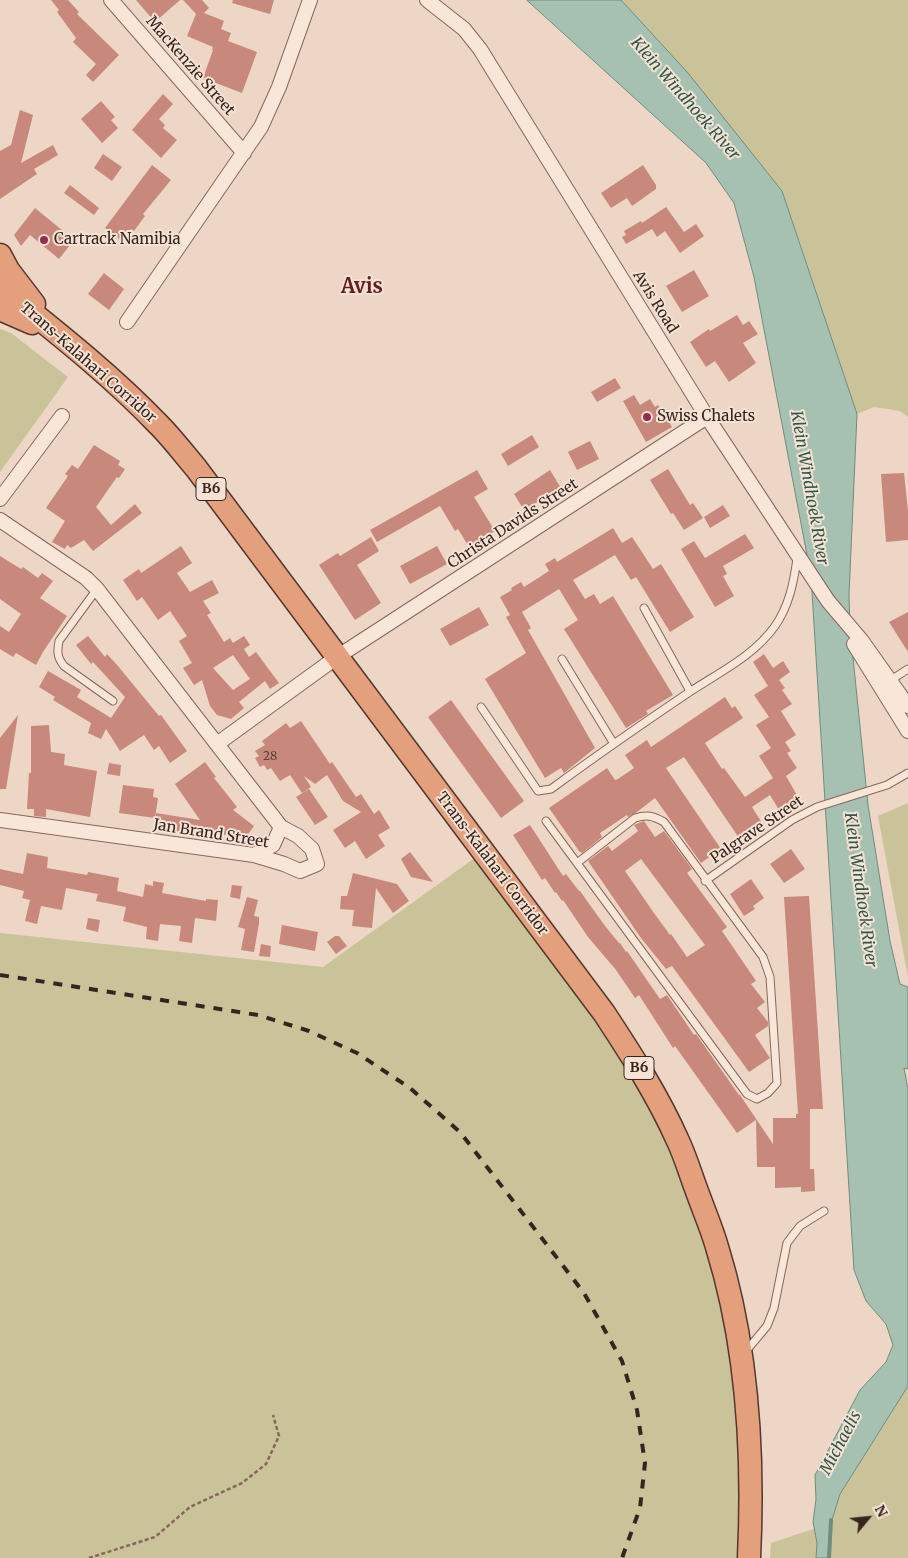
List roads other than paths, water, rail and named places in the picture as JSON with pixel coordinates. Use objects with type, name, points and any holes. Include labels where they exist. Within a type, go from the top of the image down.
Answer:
[{"type":"highway","name":"B6","points":[[0,255],[8,270],[30,299],[64,339]]},
{"type":"highway","name":"Trans-Kalahari Corridor","points":[[0,287],[120,386],[160,426],[202,476],[604,1013],[644,1075],[678,1141],[717,1247],[733,1312],[741,1356],[750,1450],[749,1558]]},
{"type":"highway","points":[[0,309],[64,339]]},
{"type":"street","name":"MacKenzie Street","points":[[111,0],[244,153]]},
{"type":"street","points":[[126,322],[261,127],[279,87],[310,0]]},
{"type":"street","name":"Avis Road","points":[[427,0],[464,29],[480,48],[707,417],[828,601],[862,641],[908,706]]},
{"type":"street","points":[[0,499],[62,416]]},
{"type":"street","name":"Christa Davids Street","points":[[337,657],[707,417]]},
{"type":"street","name":"Jan Brand Street","points":[[0,520],[86,578],[97,589],[281,827],[298,836],[312,849],[317,864],[300,871],[254,855],[0,820]]},
{"type":"street","name":"Avis Road","points":[[850,628],[854,645],[908,731]]},
{"type":"street","points":[[217,744],[337,657]]},
{"type":"street","points":[[254,855],[272,845],[281,827]]},
{"type":"lane","points":[[481,707],[538,791],[551,789],[690,691],[725,670],[772,630],[788,601],[796,573],[798,555]]},
{"type":"lane","points":[[97,589],[59,642],[57,652],[59,660],[64,666],[113,701]]},
{"type":"lane","points":[[644,608],[690,691]]},
{"type":"lane","points":[[562,658],[614,744]]},
{"type":"lane","points":[[891,680],[908,669]]},
{"type":"lane","name":"Palgrave Street","points":[[705,881],[792,820],[817,807],[887,785],[908,773]]},
{"type":"lane","points":[[546,821],[747,1094],[757,1099],[768,1093],[777,1083],[770,977],[763,957],[705,881],[664,822],[652,815],[643,815],[635,818],[577,863]]},
{"type":"lane","points":[[741,1356],[766,1326],[774,1308],[787,1243],[800,1226],[824,1211]]},
{"type":"water","name":"Klein Windhoek River","points":[[527,0],[621,0],[688,73],[782,191],[857,414],[849,595],[850,628],[868,805],[890,941],[900,984],[908,987],[908,1069],[904,1068],[908,1089],[908,1386],[840,1494],[831,1523],[829,1558],[816,1558],[817,1543],[813,1522],[816,1499],[815,1475],[860,1390],[886,1362],[893,1345],[886,1324],[866,1301],[854,1270],[811,576],[754,277],[734,203],[706,163]]},
{"type":"waterway","name":"Michaelis","points":[[829,1558],[831,1520]]},
{"type":"railway","points":[[0,975],[258,1015],[309,1031],[357,1053],[410,1088],[460,1132],[584,1293],[622,1361],[637,1410],[645,1463],[640,1508],[622,1558]]},
{"type":"place","name":"Cartrack Namibia","points":[[44,240]]},
{"type":"place","name":"Swiss Chalets","points":[[647,417]]},
{"type":"district","name":"Avis","points":[[362,287]]}]
